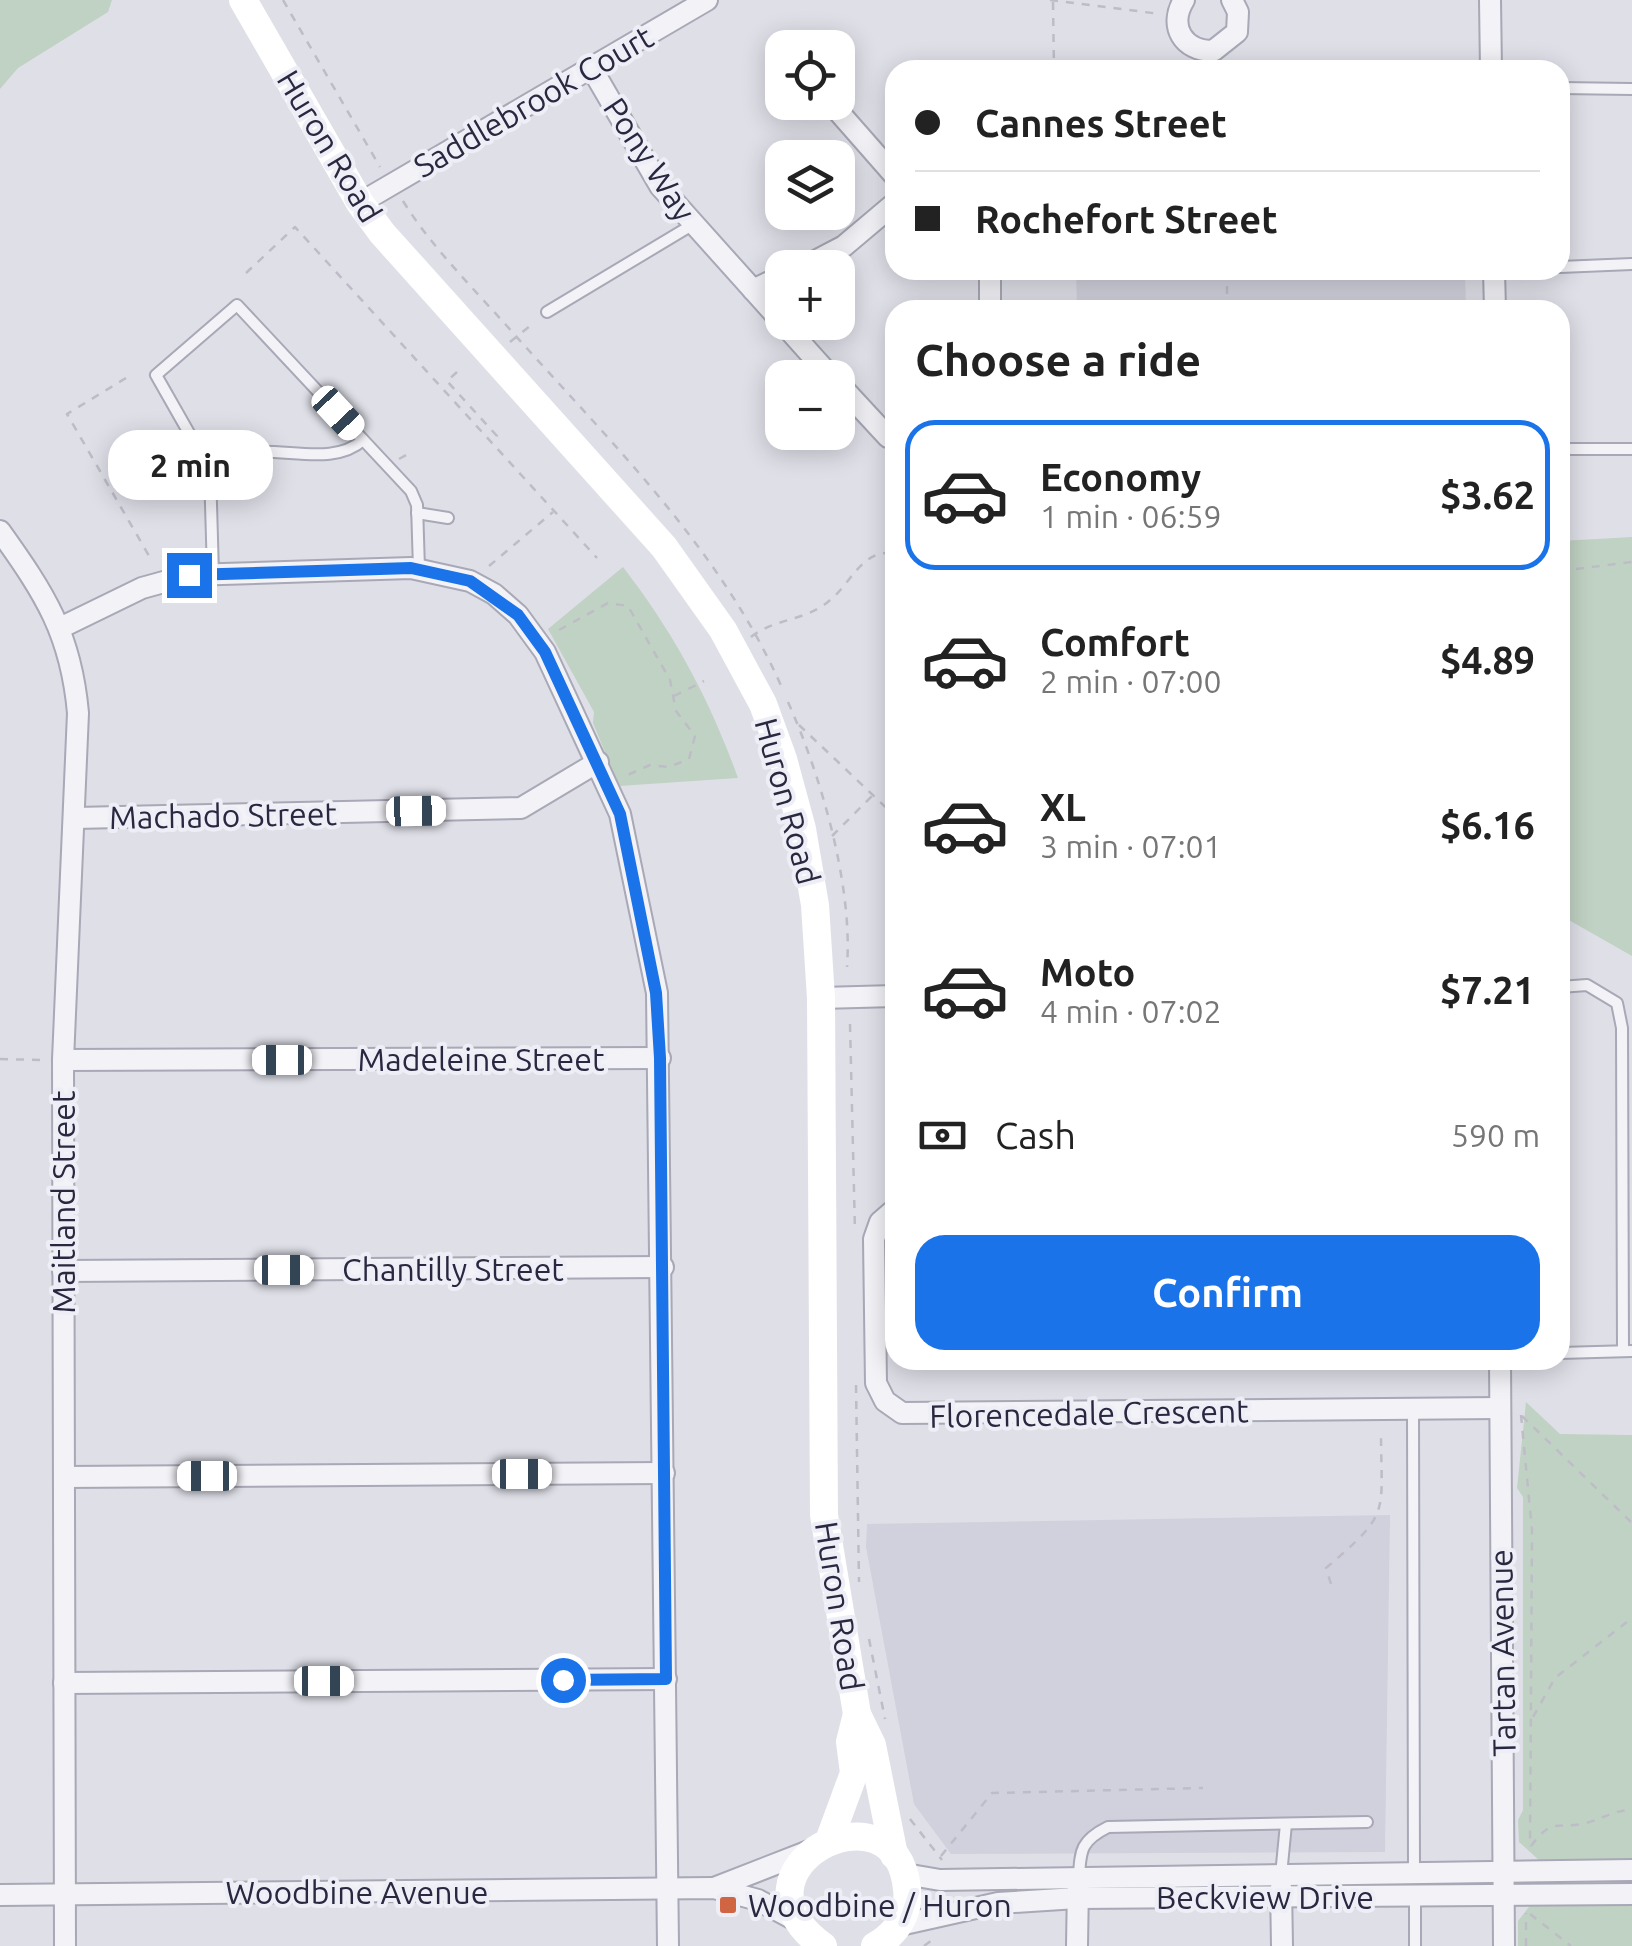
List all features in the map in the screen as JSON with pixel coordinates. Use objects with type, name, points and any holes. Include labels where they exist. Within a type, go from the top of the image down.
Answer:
[{"type":"main road","name":"Huron Road","points":[[243,0],[360,203],[490,358],[664,547],[734,651],[763,704],[802,829],[815,904],[821,998],[824,1515],[857,1714],[872,1745],[908,1893],[900,1924]]},
{"type":"main road","name":"Huron Road","points":[[800,1933],[791,1888],[799,1863],[820,1844],[854,1774],[850,1742],[857,1714]]},
{"type":"main road","points":[[820,1844],[858,1835],[878,1842],[899,1865]]},
{"type":"main road","points":[[875,1946],[900,1924]]},
{"type":"main road","points":[[800,1933],[822,1946]]},
{"type":"street","name":"Saddlebrook Court","points":[[360,203],[707,0]]},
{"type":"street","points":[[1490,0],[1491,60]]},
{"type":"street","points":[[1180,8],[1184,42],[1213,51],[1231,41],[1237,32],[1236,1]]},
{"type":"street","name":"Pony Way","points":[[592,69],[660,186],[816,360]]},
{"type":"street","points":[[846,120],[885,165]]},
{"type":"street","points":[[836,250],[885,211]]},
{"type":"street","points":[[752,290],[765,284]]},
{"type":"street","points":[[855,401],[885,434]]},
{"type":"street","name":"Maitland Street","points":[[0,531],[41,588],[62,627],[78,713],[63,1060],[66,1946]]},
{"type":"street","points":[[62,627],[142,588],[213,573],[419,569],[470,581],[518,615],[545,652],[598,762],[620,814],[656,993],[660,1058],[668,1946]]},
{"type":"street","name":"Machado Street","points":[[75,818],[520,808],[598,762]]},
{"type":"street","points":[[821,998],[885,996]]},
{"type":"street","name":"Madeleine Street","points":[[63,1060],[660,1058]]},
{"type":"street","name":"Florencedale Crescent","points":[[885,1218],[874,1238],[876,1376],[881,1396],[902,1412],[1500,1408]]},
{"type":"street","name":"Chantilly Street","points":[[63,1272],[663,1267]]},
{"type":"street","name":"Tartan Avenue","points":[[1500,1370],[1504,1946]]},
{"type":"street","points":[[64,1477],[664,1473]]},
{"type":"street","points":[[64,1683],[666,1679]]},
{"type":"street","name":"Woodbine Avenue","points":[[714,1888],[820,1844]]},
{"type":"street","name":"Beckview Drive","points":[[899,1865],[940,1880],[1282,1897],[1630,1894]]},
{"type":"street","name":"Beckview Drive","points":[[900,1924],[1078,1888],[1281,1875],[1630,1870]]},
{"type":"street","points":[[1281,1875],[1282,1946]]},
{"type":"street","name":"Woodbine Avenue","points":[[0,1895],[714,1888],[758,1900],[800,1933]]},
{"type":"street","points":[[1077,1946],[1078,1888]]},
{"type":"lane","points":[[1570,88],[1632,89]]},
{"type":"lane","points":[[548,312],[692,224]]},
{"type":"lane","points":[[1570,267],[1632,264]]},
{"type":"lane","points":[[213,573],[209,468],[156,375],[237,305],[411,491],[418,514],[419,569]]},
{"type":"lane","points":[[209,468],[232,453],[347,452],[363,440]]},
{"type":"lane","points":[[1570,450],[1632,448]]},
{"type":"lane","points":[[418,514],[448,518]]},
{"type":"lane","points":[[1570,986],[1588,985],[1617,1003],[1622,1028],[1628,1351],[1570,1353]]},
{"type":"lane","points":[[1412,1409],[1414,1873]]},
{"type":"lane","points":[[1078,1888],[1080,1849],[1086,1839],[1108,1827],[1367,1822]]},
{"type":"lane","points":[[1281,1875],[1286,1824]]},
{"type":"lane","points":[[1630,1870],[1630,1894]]},
{"type":"lane","points":[[1415,1896],[1415,1946]]},
{"type":"path","points":[[283,0],[380,168]]},
{"type":"path","points":[[1054,60],[1051,0],[1180,8]]},
{"type":"path","points":[[246,272],[295,228],[598,558]]},
{"type":"path","points":[[490,358],[548,312]]},
{"type":"path","points":[[457,372],[447,381],[497,436],[491,442]]},
{"type":"path","points":[[126,378],[67,414],[152,561]]},
{"type":"path","points":[[397,462],[410,452]]},
{"type":"path","points":[[490,566],[554,511]]},
{"type":"path","points":[[734,651],[757,632],[814,612],[832,600],[866,560],[885,552]]},
{"type":"path","points":[[1570,570],[1632,562]]},
{"type":"path","points":[[559,630],[608,603],[628,606],[670,680],[676,710],[695,736],[690,760],[669,767],[650,764],[607,782]]},
{"type":"path","points":[[673,697],[704,680]]},
{"type":"path","points":[[798,724],[885,807]]},
{"type":"path","points":[[831,837],[872,796]]},
{"type":"path","points":[[850,1024],[855,1244]]},
{"type":"path","points":[[0,1059],[63,1060]]},
{"type":"path","points":[[856,1379],[860,1586]]},
{"type":"path","points":[[1632,1523],[1521,1414],[1532,1530],[1530,1847],[1542,1831],[1558,1822],[1586,1823],[1602,1814],[1632,1810]]},
{"type":"path","points":[[1331,1584],[1326,1568],[1362,1538],[1381,1511],[1381,1431]]},
{"type":"path","points":[[1532,1718],[1555,1678],[1632,1618]]},
{"type":"path","points":[[866,1622],[889,1736]]},
{"type":"path","points":[[940,1857],[992,1793],[1203,1788]]},
{"type":"path","points":[[906,1814],[940,1857],[944,1868]]},
{"type":"path","points":[[1505,1895],[1571,1946]]},
{"type":"path","points":[[1526,1946],[1527,1909]]},
{"type":"path","points":[[924,1946],[945,1931]]},
{"type":"shaded area","points":[[1076,280],[1465,280],[1466,300],[1077,300]]},
{"type":"shaded area","points":[[1390,1515],[1385,1852],[951,1854],[914,1804],[866,1547],[867,1524]]},
{"type":"green space","points":[[0,0],[112,0],[108,12],[18,68],[0,89]]},
{"type":"green space","points":[[1632,537],[1632,956],[1570,921],[1570,540]]},
{"type":"green space","points":[[623,567],[689,668],[738,778],[619,786],[593,723],[594,712],[548,629]]},
{"type":"green space","points":[[1526,1402],[1560,1434],[1632,1435],[1632,1862],[1541,1862],[1519,1842],[1518,1820],[1523,1810],[1523,1497],[1517,1488]]},
{"type":"green space","points":[[1632,1898],[1632,1946],[1518,1946],[1518,1921],[1532,1903]]},
{"type":"place","name":"Woodbine / Huron","points":[[728,1905]]},
{"type":"route","points":[[189,575],[411,568],[470,581],[494,594],[536,636],[620,814],[656,993],[660,1058],[666,1679],[563,1680]]}]
